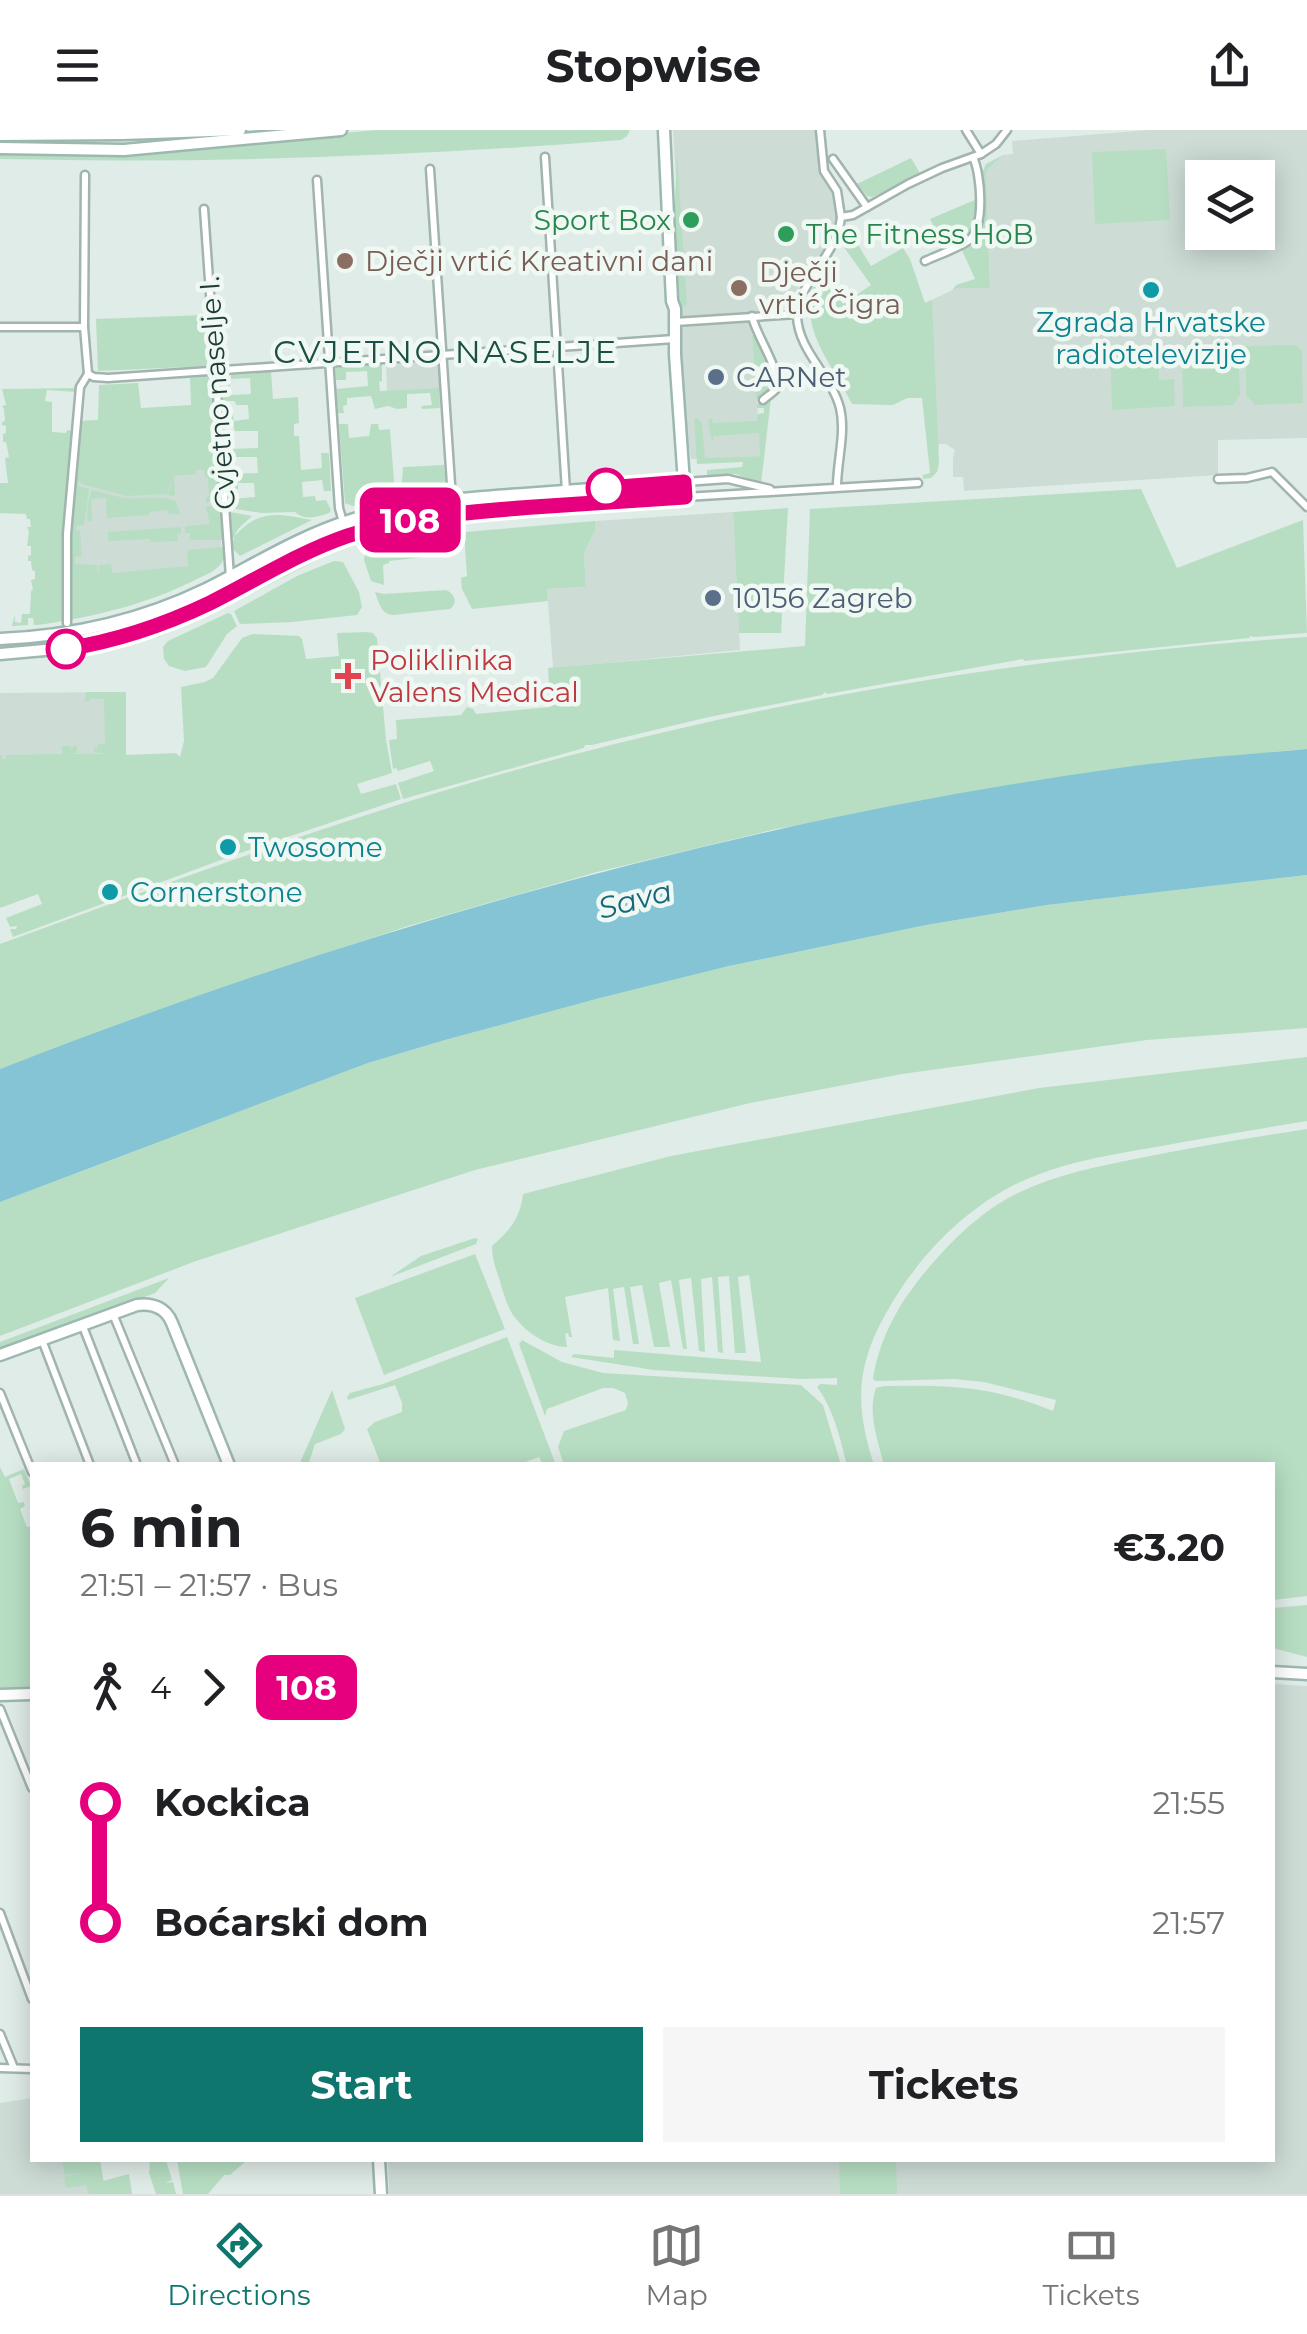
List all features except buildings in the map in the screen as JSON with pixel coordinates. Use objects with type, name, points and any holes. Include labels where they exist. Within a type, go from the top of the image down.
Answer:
[{"type":"street","points":[[0,135],[240,130]]},
{"type":"street","points":[[0,148],[124,150],[342,130]]},
{"type":"street","points":[[664,130],[685,497]]},
{"type":"street","points":[[820,130],[824,171],[837,191],[841,217],[838,236],[801,300],[798,314],[802,338],[840,408],[837,486]]},
{"type":"street","points":[[925,261],[970,240],[979,222],[977,156],[966,130]]},
{"type":"street","points":[[841,217],[853,215],[908,184],[977,156],[996,144],[1007,130]]},
{"type":"street","points":[[546,158],[566,491]]},
{"type":"street","points":[[833,160],[867,207]]},
{"type":"street","points":[[430,169],[452,499]]},
{"type":"street","points":[[67,623],[68,528],[80,387],[88,374],[84,327],[85,175]]},
{"type":"street","points":[[318,180],[339,508],[347,536]]},
{"type":"street","name":"Cvjetno naselje I.","points":[[204,209],[230,576]]},
{"type":"street","points":[[672,301],[668,310],[674,339]]},
{"type":"street","points":[[675,322],[798,314]]},
{"type":"street","points":[[752,316],[778,379],[775,390],[763,400]]},
{"type":"street","points":[[0,327],[84,327]]},
{"type":"street","points":[[88,374],[108,378],[674,339]]},
{"type":"street","points":[[1218,479],[1272,472],[1307,507]]},
{"type":"street","points":[[0,639],[60,635],[128,620],[176,603],[343,522],[400,507],[452,499],[684,482],[736,480],[781,490]]},
{"type":"street","points":[[0,654],[78,647],[148,629],[347,536],[405,520],[918,483]]},
{"type":"street","points":[[0,1354],[113,1313],[144,1304],[159,1307],[170,1316],[228,1462]]},
{"type":"street","points":[[113,1313],[174,1462]]},
{"type":"street","points":[[82,1324],[136,1462]]},
{"type":"street","points":[[41,1339],[89,1462]]},
{"type":"street","points":[[0,1393],[30,1467]]},
{"type":"street","points":[[1275,1672],[1307,1674]]},
{"type":"street","points":[[0,1695],[30,1694]]},
{"type":"street","points":[[0,1709],[30,1783]]},
{"type":"street","points":[[0,1913],[30,1994]]},
{"type":"street","points":[[0,2034],[14,2068]]},
{"type":"street","points":[[0,2068],[30,2069]]},
{"type":"street","points":[[379,2162],[381,2194]]},
{"type":"shaded area","points":[[673,130],[817,130],[819,166],[834,195],[836,228],[822,257],[797,291],[793,308],[684,318],[680,315]]},
{"type":"shaded area","points":[[1149,130],[1307,130],[1307,438],[1218,440],[1218,475],[964,491],[963,477],[953,477],[955,450],[939,444],[938,450],[925,303],[957,288],[990,287],[986,171],[1003,155],[1013,154],[1012,141]]},
{"type":"shaded area","points":[[751,320],[761,456],[691,459],[679,332],[686,325]]},
{"type":"shaded area","points":[[438,360],[442,388],[387,391],[386,361]]},
{"type":"shaded area","points":[[212,413],[222,557],[78,612],[73,531],[83,421]]},
{"type":"shaded area","points":[[733,512],[740,650],[553,668],[547,589],[586,587],[584,553],[595,521]]},
{"type":"shaded area","points":[[126,692],[126,777],[0,778],[0,693]]},
{"type":"shaded area","points":[[1275,1684],[1307,1686],[1307,2194],[389,2194],[388,2162],[1275,2162]]},
{"type":"shaded area","points":[[30,2098],[30,2162],[100,2162],[106,2194],[0,2194],[0,2103]]},
{"type":"green space","points":[[376,130],[630,130],[621,140],[388,154],[233,159],[0,159],[0,154],[114,154]]},
{"type":"green space","points":[[1166,149],[1170,220],[1095,224],[1092,152]]},
{"type":"green space","points":[[677,154],[687,306],[678,307],[674,229]]},
{"type":"green space","points":[[1003,155],[986,171],[990,288],[952,291],[956,285],[975,279],[961,248],[974,241],[982,227],[986,164]]},
{"type":"green space","points":[[911,158],[921,175],[872,197],[857,184]]},
{"type":"green space","points":[[977,199],[972,231],[945,249],[930,219]]},
{"type":"green space","points":[[846,225],[871,266],[903,248],[925,303],[932,300],[939,463],[931,478],[923,479],[923,475],[930,473],[922,398],[907,398],[893,405],[852,404],[814,331],[810,313],[816,295],[811,291],[822,272],[843,304],[871,285],[841,243]]},
{"type":"green space","points":[[205,315],[207,366],[98,371],[96,319]]},
{"type":"green space","points":[[752,335],[756,335],[776,379],[769,392],[756,399]]},
{"type":"green space","points":[[1146,345],[1152,357],[1174,356],[1174,366],[1159,368],[1159,380],[1174,379],[1175,406],[1112,410],[1110,346]]},
{"type":"green space","points":[[1296,345],[1302,350],[1303,403],[1255,405],[1246,395],[1246,346]]},
{"type":"green space","points":[[1238,347],[1240,394],[1233,405],[1183,407],[1182,351]]},
{"type":"green space","points":[[382,363],[380,391],[439,388],[440,408],[422,409],[421,406],[432,405],[430,393],[407,394],[407,408],[375,409],[371,396],[347,398],[344,413],[338,413],[336,389],[368,386],[367,371],[346,372],[346,380],[336,380],[335,368]]},
{"type":"green space","points":[[271,372],[273,399],[298,397],[299,423],[294,424],[294,436],[299,436],[301,470],[322,468],[321,453],[329,453],[331,491],[324,491],[322,480],[302,482],[303,497],[326,500],[329,513],[307,517],[295,512],[261,513],[230,508],[229,499],[255,497],[254,483],[238,483],[238,489],[228,489],[227,474],[258,473],[257,457],[236,457],[236,464],[226,464],[225,438],[230,438],[231,449],[258,448],[258,431],[224,427],[223,409],[232,409],[234,421],[249,419],[248,405],[222,401],[221,383],[229,382],[231,395],[251,394],[250,378],[231,379],[231,375]]},
{"type":"green space","points":[[211,376],[219,489],[216,499],[206,503],[208,478],[204,470],[174,476],[175,496],[168,495],[175,469],[167,494],[126,496],[79,481],[78,486],[89,489],[84,525],[76,526],[76,531],[80,530],[82,556],[75,557],[75,564],[97,565],[98,575],[99,565],[111,564],[112,573],[188,566],[187,550],[221,547],[224,556],[220,565],[178,588],[119,609],[38,625],[28,618],[28,625],[12,626],[15,614],[15,622],[21,623],[22,614],[30,614],[35,571],[28,561],[30,519],[26,514],[0,513],[0,483],[8,483],[5,458],[9,457],[3,442],[6,426],[2,425],[2,406],[6,405],[2,389],[77,388],[76,392],[47,390],[45,401],[52,402],[52,432],[72,431],[70,475],[76,479],[81,421],[98,420],[99,385],[138,383],[141,408],[191,405],[190,378]]},
{"type":"green space","points":[[771,398],[761,484],[736,474],[707,476],[707,470],[742,467],[743,462],[697,464],[694,419],[702,424],[705,458],[760,456],[759,433],[714,436],[712,443],[708,420],[757,421],[764,408],[757,408],[757,404]]},
{"type":"green space","points":[[339,424],[348,424],[349,438],[369,436],[371,424],[378,424],[379,430],[390,429],[395,494],[371,501],[370,496],[365,496],[365,502],[353,506],[345,503]]},
{"type":"green space","points":[[444,465],[446,491],[401,494],[403,467]]},
{"type":"green space","points":[[1141,489],[1177,568],[1303,520],[1307,633],[1023,659],[825,692],[585,745],[403,799],[398,783],[434,771],[430,761],[398,771],[393,769],[389,740],[397,739],[396,720],[461,715],[467,707],[476,714],[550,707],[548,668],[805,646],[810,509]]},
{"type":"green space","points":[[92,490],[126,498],[169,499],[176,501],[180,514],[168,514],[167,510],[107,518],[106,498],[91,499],[92,521],[87,521]]},
{"type":"green space","points":[[563,496],[563,501],[430,511],[371,522],[462,503]]},
{"type":"green space","points":[[221,505],[223,540],[190,540],[185,526],[210,524],[206,507]]},
{"type":"green space","points":[[788,508],[781,633],[739,633],[733,512]]},
{"type":"green space","points":[[230,512],[252,516],[234,537],[252,522],[269,515],[312,520],[240,556],[232,548]]},
{"type":"green space","points":[[595,521],[584,553],[586,587],[547,589],[548,601],[472,609],[462,589],[461,578],[467,576],[464,532]]},
{"type":"green space","points":[[181,527],[178,541],[108,541],[108,532]]},
{"type":"green space","points":[[449,530],[452,545],[434,548],[425,557],[389,561],[383,565],[384,585],[371,581],[364,560],[366,549],[387,541]]},
{"type":"green space","points":[[319,536],[206,598],[135,629],[133,623],[183,606]]},
{"type":"green space","points":[[310,556],[321,558],[157,638],[162,629]]},
{"type":"green space","points":[[334,561],[343,562],[359,592],[362,607],[357,615],[240,624],[234,611],[297,576]]},
{"type":"green space","points":[[446,590],[454,598],[450,609],[393,615],[383,610],[375,592],[384,594]]},
{"type":"green space","points":[[228,613],[237,626],[227,634],[206,667],[185,671],[169,666],[163,647],[168,641]]},
{"type":"green space","points":[[367,632],[377,638],[392,773],[357,784],[361,794],[396,784],[401,799],[235,852],[13,937],[10,929],[17,926],[10,927],[6,918],[42,904],[38,894],[0,908],[0,756],[6,759],[7,755],[62,754],[62,746],[77,746],[77,753],[70,754],[108,754],[94,752],[94,746],[97,749],[98,744],[105,744],[104,699],[85,701],[86,692],[126,692],[126,755],[176,753],[180,757],[184,741],[181,687],[213,678],[242,638],[253,634],[299,636],[306,659],[339,656],[337,633]]},
{"type":"green space","points":[[1307,637],[1307,749],[1163,762],[776,829],[597,872],[408,926],[222,988],[0,1069],[0,944],[353,820],[568,756],[842,695],[1027,665]]},
{"type":"green space","points":[[1307,875],[1307,1028],[1147,1040],[902,1074],[750,1103],[475,1170],[196,1261],[0,1336],[0,1202],[368,1063],[729,966],[926,925],[1047,905]]},
{"type":"green space","points":[[1307,1057],[1307,1121],[1066,1165],[1015,1184],[975,1210],[939,1242],[908,1278],[873,1340],[862,1378],[861,1398],[873,1462],[846,1462],[832,1415],[817,1387],[837,1385],[837,1378],[654,1370],[571,1357],[574,1354],[614,1358],[614,1350],[761,1362],[749,1275],[738,1277],[746,1353],[735,1353],[729,1276],[718,1277],[723,1353],[718,1352],[712,1277],[701,1279],[705,1352],[699,1351],[691,1278],[679,1280],[687,1349],[683,1349],[671,1280],[659,1283],[670,1347],[654,1347],[642,1285],[630,1287],[639,1344],[633,1344],[624,1287],[613,1289],[620,1341],[613,1340],[608,1288],[565,1297],[572,1337],[565,1334],[567,1347],[534,1335],[519,1323],[508,1305],[492,1246],[513,1223],[523,1194],[671,1156],[1039,1088]]},
{"type":"green space","points":[[1307,1129],[1307,1596],[1275,1600],[1275,1462],[883,1462],[873,1417],[876,1388],[971,1389],[1010,1396],[1053,1411],[1056,1400],[984,1382],[873,1379],[890,1325],[904,1300],[942,1253],[977,1219],[1018,1193],[1075,1172]]},
{"type":"green space","points":[[475,1238],[476,1244],[390,1277],[421,1256]]},
{"type":"green space","points":[[475,1254],[505,1329],[384,1375],[355,1298]]},
{"type":"green space","points":[[169,1278],[155,1293],[0,1351],[0,1342]]},
{"type":"green space","points":[[507,1337],[555,1462],[542,1462],[539,1457],[525,1462],[380,1462],[367,1429],[402,1412],[395,1385],[348,1400],[347,1397]]},
{"type":"green space","points":[[522,1340],[562,1362],[603,1373],[801,1385],[823,1405],[840,1462],[563,1462],[558,1447],[564,1431],[626,1410],[625,1393],[603,1388],[547,1409],[545,1416],[519,1344]]},
{"type":"green space","points":[[332,1390],[345,1429],[315,1444],[309,1462],[300,1462]]},
{"type":"green space","points":[[0,1467],[5,1477],[24,1469],[30,1484],[23,1489],[21,1474],[9,1479],[18,1503],[24,1502],[20,1509],[30,1526],[30,1688],[0,1689]]},
{"type":"green space","points":[[1307,1605],[1307,1657],[1275,1649],[1275,1608]]},
{"type":"green space","points":[[62,2162],[100,2162],[103,2181],[129,2174],[132,2194],[89,2194],[86,2185],[66,2188],[64,2177],[85,2173],[65,2175]]},
{"type":"green space","points":[[150,2162],[167,2162],[172,2180],[165,2183],[173,2182],[176,2194],[156,2194]]},
{"type":"green space","points":[[177,2162],[245,2162],[230,2175],[224,2175],[208,2194],[183,2194]]},
{"type":"green space","points":[[839,2162],[896,2162],[897,2194],[840,2194]]},
{"type":"water","name":"Sava","points":[[1307,749],[1307,875],[1047,905],[926,925],[729,966],[600,998],[368,1063],[0,1202],[0,1069],[135,1018],[409,927],[687,851],[969,792],[1112,769]]},
{"type":"bus line","name":"108","points":[[66,649],[160,624],[326,544],[372,528],[453,514],[685,497],[684,482],[606,488]]},
{"type":"place","name":"Sport Box","points":[[691,220]]},
{"type":"place","name":"The Fitness HoB","points":[[786,234]]},
{"type":"place","name":"Dječji vrtić Kreativni dani","points":[[345,261]]},
{"type":"place","name":"Dječji vrtić Čigra","points":[[739,288]]},
{"type":"place","name":"Zgrada Hrvatske radiotelevizije","points":[[1151,290]]},
{"type":"place","name":"CARNet","points":[[716,377]]},
{"type":"place","name":"10156 Zagreb","points":[[713,598]]},
{"type":"place","name":"Poliklinika Valens Medical","points":[[348,676]]},
{"type":"place","name":"Twosome","points":[[228,847]]},
{"type":"place","name":"Cornerstone","points":[[110,892]]},
{"type":"district","name":"CVJETNO NASELJE","points":[[446,352]]}]
